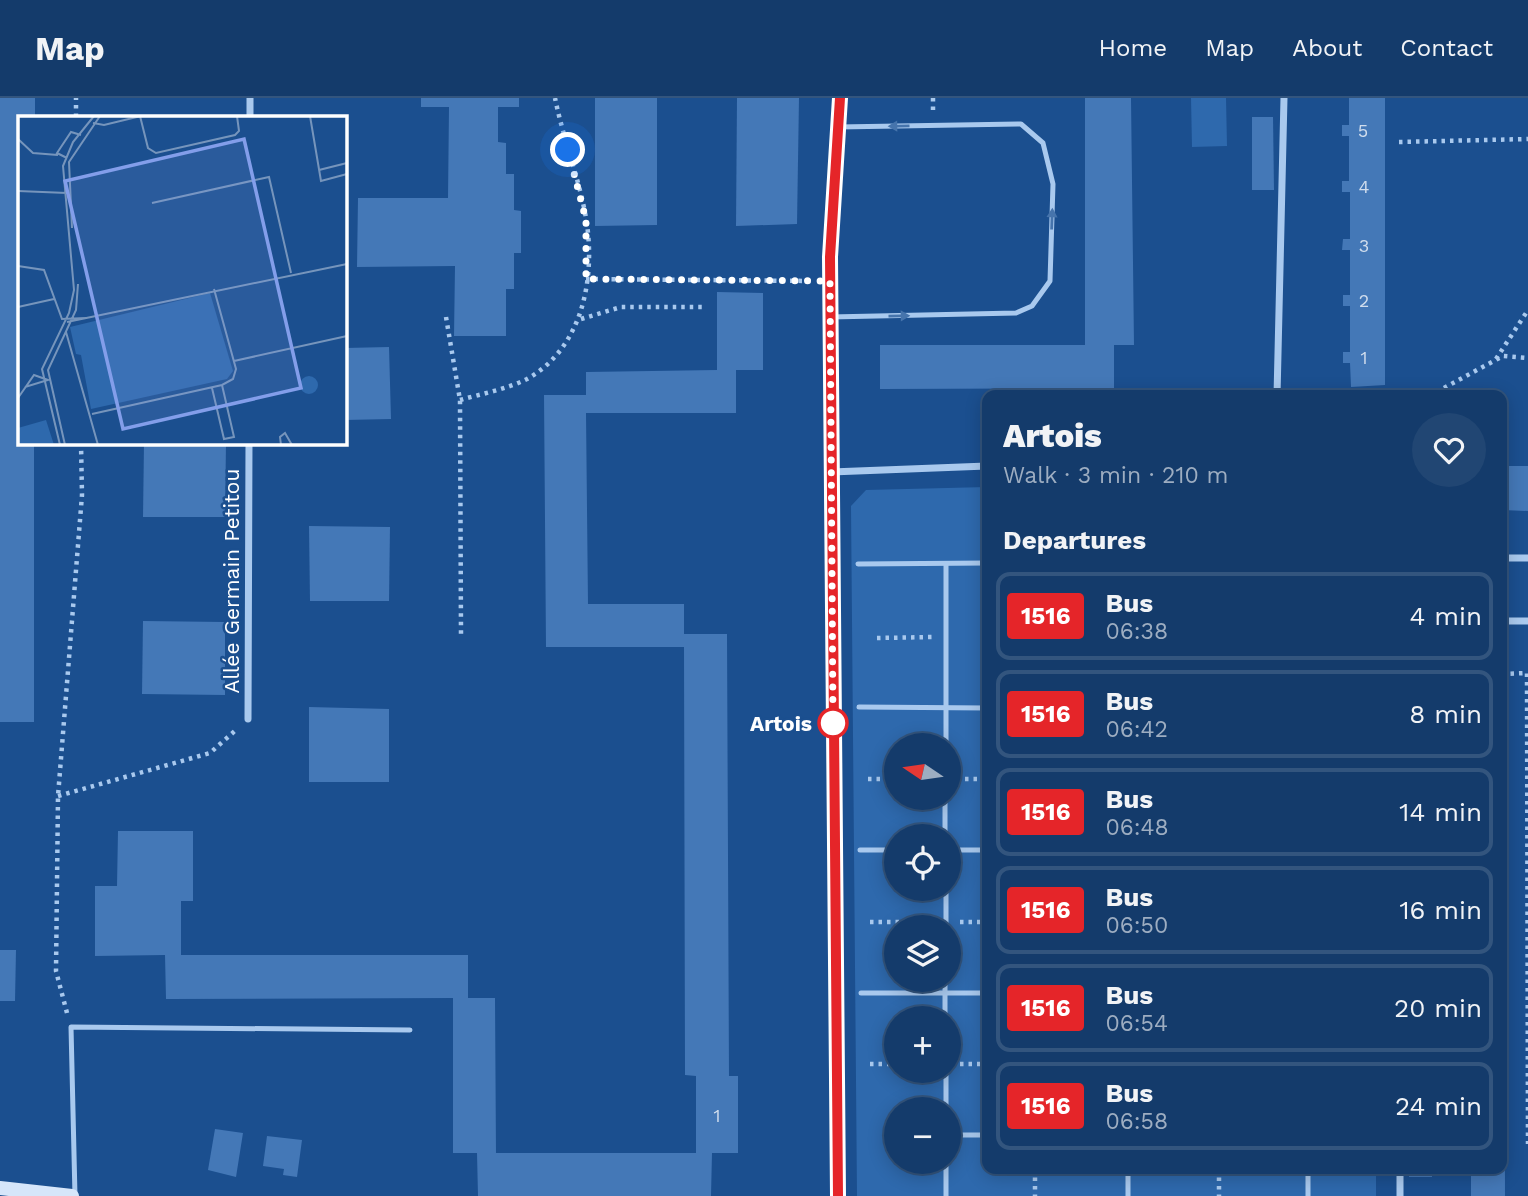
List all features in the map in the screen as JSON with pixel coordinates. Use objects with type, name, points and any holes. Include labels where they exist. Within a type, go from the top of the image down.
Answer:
[{"type":"main road","points":[[0,1188],[73,1196]]},
{"type":"street","points":[[250,98],[250,116]]},
{"type":"street","points":[[838,1196],[830,281],[840,98]]},
{"type":"street","points":[[1277,390],[1284,98]]},
{"type":"street","name":"Allée Germain Petitou","points":[[248,719],[249,444]]},
{"type":"street","points":[[831,472],[982,466]]},
{"type":"street","points":[[1507,558],[1528,558]]},
{"type":"street","points":[[1507,621],[1528,621]]},
{"type":"street","points":[[1400,1174],[1400,1196]]},
{"type":"lane","points":[[830,317],[1016,313],[1032,306],[1049,281],[1053,184],[1043,143],[1021,124],[838,127]]},
{"type":"lane","points":[[858,564],[982,563]]},
{"type":"lane","points":[[946,564],[946,733]]},
{"type":"lane","points":[[859,708],[982,708]]},
{"type":"lane","points":[[860,850],[884,850]]},
{"type":"lane","points":[[961,850],[982,850]]},
{"type":"lane","points":[[861,993],[982,993]]},
{"type":"lane","points":[[945,993],[946,1006]]},
{"type":"lane","points":[[73,1196],[71,1027],[410,1030]]},
{"type":"lane","points":[[961,1135],[982,1135]]},
{"type":"lane","points":[[946,1174],[946,1196]]},
{"type":"lane","points":[[1128,1174],[1128,1196]]},
{"type":"lane","points":[[1308,1174],[1308,1196]]},
{"type":"path","points":[[76,98],[76,116]]},
{"type":"path","points":[[460,400],[526,379],[559,354],[581,318],[586,279],[586,220],[555,98]]},
{"type":"path","points":[[1399,142],[1528,139]]},
{"type":"path","points":[[586,279],[830,281]]},
{"type":"path","points":[[581,318],[621,307],[703,307]]},
{"type":"path","points":[[1496,360],[1528,310]]},
{"type":"path","points":[[446,317],[460,400],[461,634]]},
{"type":"path","points":[[1440,390],[1503,356],[1528,358]]},
{"type":"path","points":[[71,1027],[57,971],[58,796],[82,495],[81,444]]},
{"type":"path","points":[[877,638],[946,637]]},
{"type":"path","points":[[1507,674],[1527,673],[1528,1144]]},
{"type":"path","points":[[58,796],[210,753],[248,719]]},
{"type":"path","points":[[868,779],[884,779]]},
{"type":"path","points":[[961,779],[982,779]]},
{"type":"path","points":[[870,1065],[884,1064]]},
{"type":"path","points":[[961,1064],[982,1064]]},
{"type":"path","points":[[1035,1174],[1035,1196]]},
{"type":"path","points":[[1219,1174],[1219,1196]]},
{"type":"shaded area","points":[[1191,98],[1226,98],[1227,146],[1192,147]]},
{"type":"shaded area","points":[[982,487],[982,1174],[1376,1174],[1376,1196],[857,1196],[851,506],[866,490]]},
{"type":"building","points":[[0,98],[35,98],[35,116],[18,116],[18,444],[34,444],[34,722],[0,722]]},
{"type":"building","points":[[421,98],[519,98],[519,107],[498,107],[498,142],[506,143],[506,174],[514,174],[514,210],[521,211],[521,253],[514,253],[514,289],[506,289],[506,336],[454,336],[455,266],[357,267],[358,198],[448,198],[449,107],[421,107]]},
{"type":"building","points":[[595,98],[657,98],[657,225],[595,226]]},
{"type":"building","points":[[737,98],[799,98],[797,224],[736,226]]},
{"type":"building","points":[[1085,98],[1131,98],[1134,345],[1114,345],[1114,388],[880,389],[880,345],[1085,345]]},
{"type":"building","points":[[1349,98],[1385,98],[1385,385],[1351,387],[1350,363],[1343,363],[1343,352],[1350,352],[1350,306],[1343,306],[1343,295],[1350,295],[1350,250],[1342,250],[1343,239],[1350,239],[1350,192],[1342,192],[1342,181],[1349,181],[1349,136],[1342,136],[1342,125],[1349,125]]},
{"type":"building","points":[[1252,117],[1273,117],[1274,190],[1252,190]]},
{"type":"building","points":[[717,292],[763,293],[763,370],[736,370],[736,413],[586,413],[588,604],[684,604],[684,634],[727,634],[729,1076],[738,1076],[738,1153],[712,1153],[711,1196],[478,1196],[477,1153],[453,1153],[453,998],[166,999],[165,955],[95,956],[95,886],[117,886],[118,831],[193,831],[193,901],[181,901],[181,955],[468,955],[468,998],[495,998],[496,1153],[696,1153],[696,1076],[685,1075],[684,647],[546,647],[544,395],[586,395],[586,372],[717,370]]},
{"type":"building","points":[[389,347],[391,419],[346,420],[346,348]]},
{"type":"building","points":[[144,444],[226,444],[225,517],[143,517]]},
{"type":"building","points":[[1507,466],[1528,466],[1528,511],[1507,510]]},
{"type":"building","points":[[309,526],[390,527],[389,601],[310,601]]},
{"type":"building","points":[[143,621],[225,622],[225,695],[142,694]]},
{"type":"building","points":[[309,707],[389,709],[389,782],[309,782]]},
{"type":"building","points":[[0,950],[16,950],[15,1001],[0,1001]]},
{"type":"building","points":[[215,1129],[243,1133],[236,1177],[208,1170]]},
{"type":"building","points":[[267,1136],[302,1140],[297,1177],[283,1175],[284,1169],[263,1166]]},
{"type":"building","points":[[1409,1174],[1432,1174],[1432,1177],[1409,1177]]},
{"type":"building","points":[[1471,1174],[1505,1174],[1505,1196],[1471,1196]]},
{"type":"bus line","name":"1516","points":[[838,1196],[830,257],[840,98]]},
{"type":"place","name":"Artois","points":[[833,723]]},
{"type":"route","points":[[568,150],[586,220],[586,279],[830,281],[833,723]]}]
